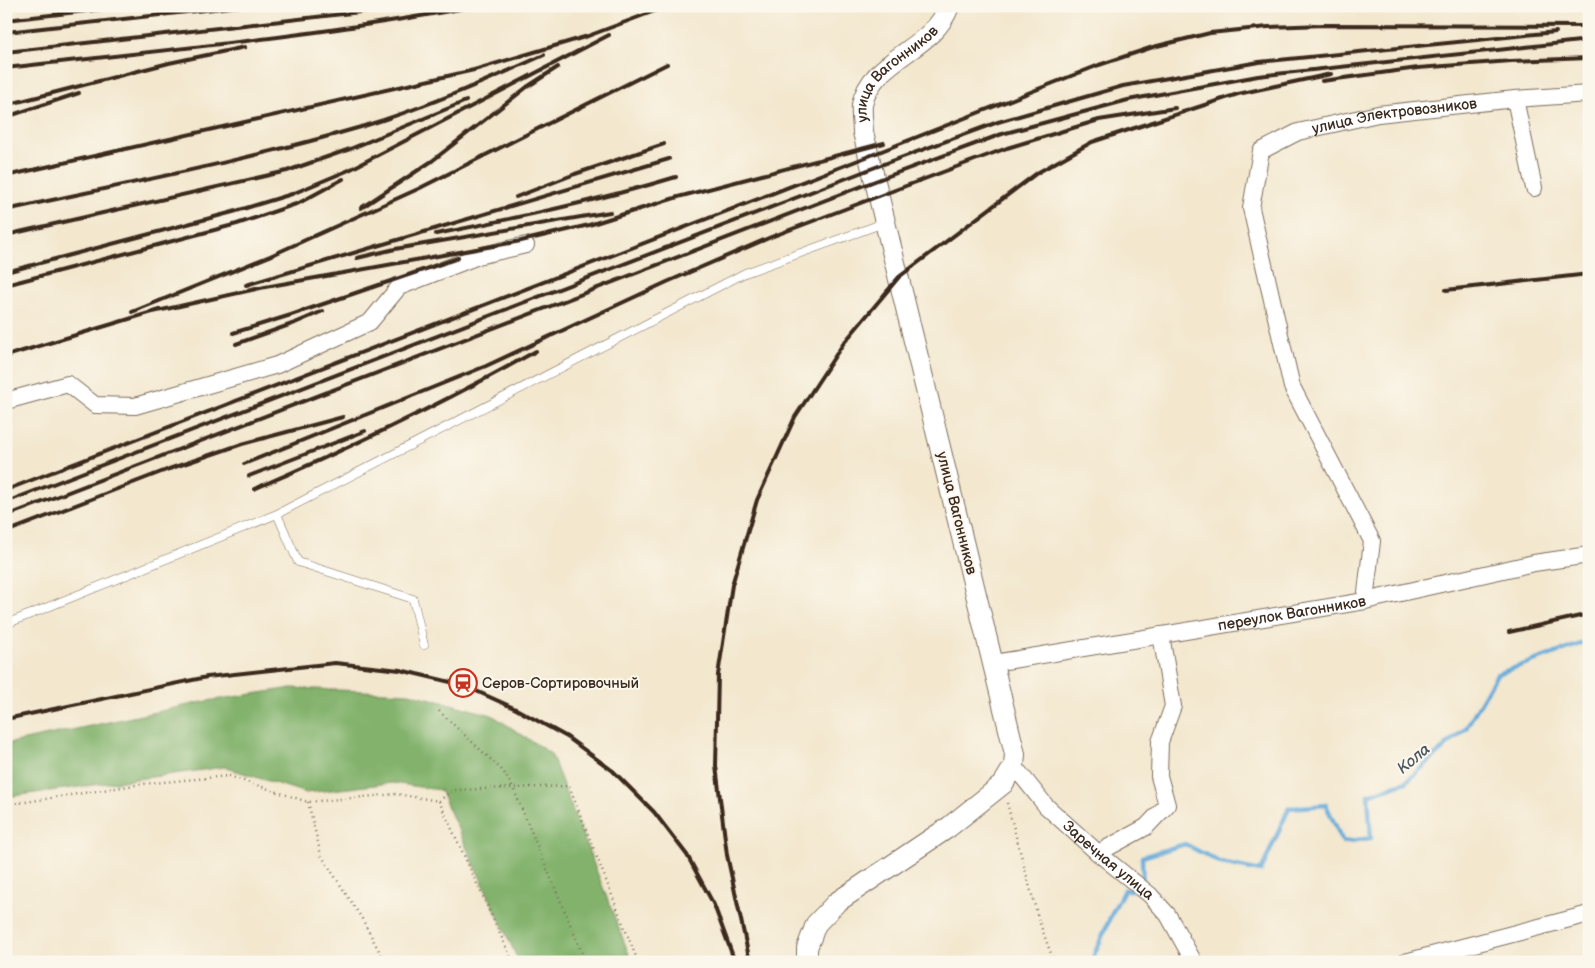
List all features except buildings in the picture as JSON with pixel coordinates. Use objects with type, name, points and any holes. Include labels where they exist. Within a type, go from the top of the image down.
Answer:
[{"type":"street","name":"улица Вагонников","points":[[949,6],[946,15],[933,32],[880,74],[867,88],[862,107],[863,132],[1016,754],[1014,766]]},
{"type":"street","name":"улица Электровозников","points":[[1365,601],[1372,541],[1292,387],[1251,208],[1261,151],[1298,132],[1378,114],[1515,99],[1589,94]]},
{"type":"street","points":[[1515,99],[1534,188]]},
{"type":"street","points":[[6,401],[68,384],[95,405],[135,406],[277,365],[370,322],[399,287],[478,256],[526,245]]},
{"type":"street","name":"переулок Вагонников","points":[[994,663],[1365,601],[1534,563],[1589,555]]},
{"type":"street","points":[[1098,853],[1146,827],[1167,805],[1159,776],[1160,742],[1173,706],[1161,635]]},
{"type":"street","points":[[807,962],[807,948],[816,924],[837,902],[949,827],[1003,784],[1014,766]]},
{"type":"street","name":"Заречная улица","points":[[1014,766],[1046,806],[1098,853],[1150,895],[1168,915],[1194,962]]},
{"type":"street","points":[[1405,962],[1589,914]]},
{"type":"lane","points":[[6,624],[277,514],[745,273],[886,222]]},
{"type":"lane","points":[[277,514],[298,562],[413,599],[424,645]]},
{"type":"path","points":[[439,710],[503,771],[513,788],[586,962]]},
{"type":"path","points":[[6,805],[142,784],[229,776],[308,802],[396,794],[439,801],[453,790],[569,786],[638,962]]},
{"type":"path","points":[[1003,784],[1038,921],[1054,962]]},
{"type":"path","points":[[439,801],[513,962]]},
{"type":"path","points":[[308,802],[321,855],[361,917],[385,962]]},
{"type":"green space","points":[[292,688],[409,693],[492,715],[551,754],[632,962],[519,962],[440,790],[392,783],[306,793],[224,767],[6,797],[6,744],[207,701]]},
{"type":"waterway","name":"Кола","points":[[1143,882],[1142,857],[1185,844],[1221,863],[1261,871],[1289,808],[1326,805],[1343,842],[1371,838],[1368,795],[1406,782],[1466,728],[1497,674],[1589,641]]},
{"type":"waterway","name":"Кола","points":[[1091,962],[1124,890],[1135,890]]},
{"type":"railway","points":[[6,20],[131,6]]},
{"type":"railway","points":[[6,32],[241,6]]},
{"type":"railway","points":[[6,52],[413,6]]},
{"type":"railway","points":[[6,68],[301,34],[418,17],[476,6]]},
{"type":"railway","points":[[6,176],[474,70],[588,36],[668,6]]},
{"type":"railway","points":[[6,490],[1099,65],[1153,47],[1210,33],[1268,27],[1324,25],[1589,26]]},
{"type":"railway","points":[[6,502],[873,168],[998,122],[1123,86],[1259,62],[1556,32]]},
{"type":"railway","points":[[6,272],[233,212],[292,194],[349,170],[609,35]]},
{"type":"railway","points":[[6,516],[875,181],[1002,134],[1128,100],[1258,76],[1589,40]]},
{"type":"railway","points":[[6,105],[169,63],[245,47]]},
{"type":"railway","points":[[6,210],[229,161],[361,127],[408,112],[454,94],[544,55]]},
{"type":"railway","points":[[1322,81],[1418,68],[1511,61],[1589,58]]},
{"type":"railway","points":[[132,312],[270,256],[418,189],[667,64]]},
{"type":"railway","points":[[361,208],[432,161],[527,87],[558,67]]},
{"type":"railway","points":[[750,962],[727,855],[716,766],[718,675],[732,585],[757,500],[795,417],[843,344],[899,277],[1037,173],[1092,142],[1238,94],[1331,74]]},
{"type":"railway","points":[[6,117],[79,93]]},
{"type":"railway","points":[[6,235],[287,171],[350,149],[466,101]]},
{"type":"railway","points":[[244,464],[486,366],[667,282],[771,237],[1007,148],[1099,120],[1175,108]]},
{"type":"railway","points":[[153,312],[265,287],[521,241],[589,225],[678,197],[884,143]]},
{"type":"railway","points":[[516,197],[575,174],[664,144]]},
{"type":"railway","points":[[246,285],[669,159]]},
{"type":"railway","points":[[436,234],[586,201],[676,177]]},
{"type":"railway","points":[[6,285],[237,224],[299,203],[343,179]]},
{"type":"railway","points":[[357,258],[395,249],[610,212]]},
{"type":"railway","points":[[233,333],[458,258]]},
{"type":"railway","points":[[1446,290],[1589,274]]},
{"type":"railway","points":[[6,356],[159,310]]},
{"type":"railway","points":[[236,344],[323,311]]},
{"type":"railway","points":[[254,489],[397,424],[536,351]]},
{"type":"railway","points":[[6,532],[169,469],[242,444],[343,417]]},
{"type":"railway","points":[[249,476],[365,431]]},
{"type":"railway","points":[[1509,632],[1589,614]]},
{"type":"railway","points":[[6,719],[207,677],[335,663],[400,670],[463,685],[516,709],[567,737],[613,771],[654,812],[687,855],[714,905],[735,962]]},
{"type":"place","name":"Серов-Сортировочный","points":[[463,683]]}]
